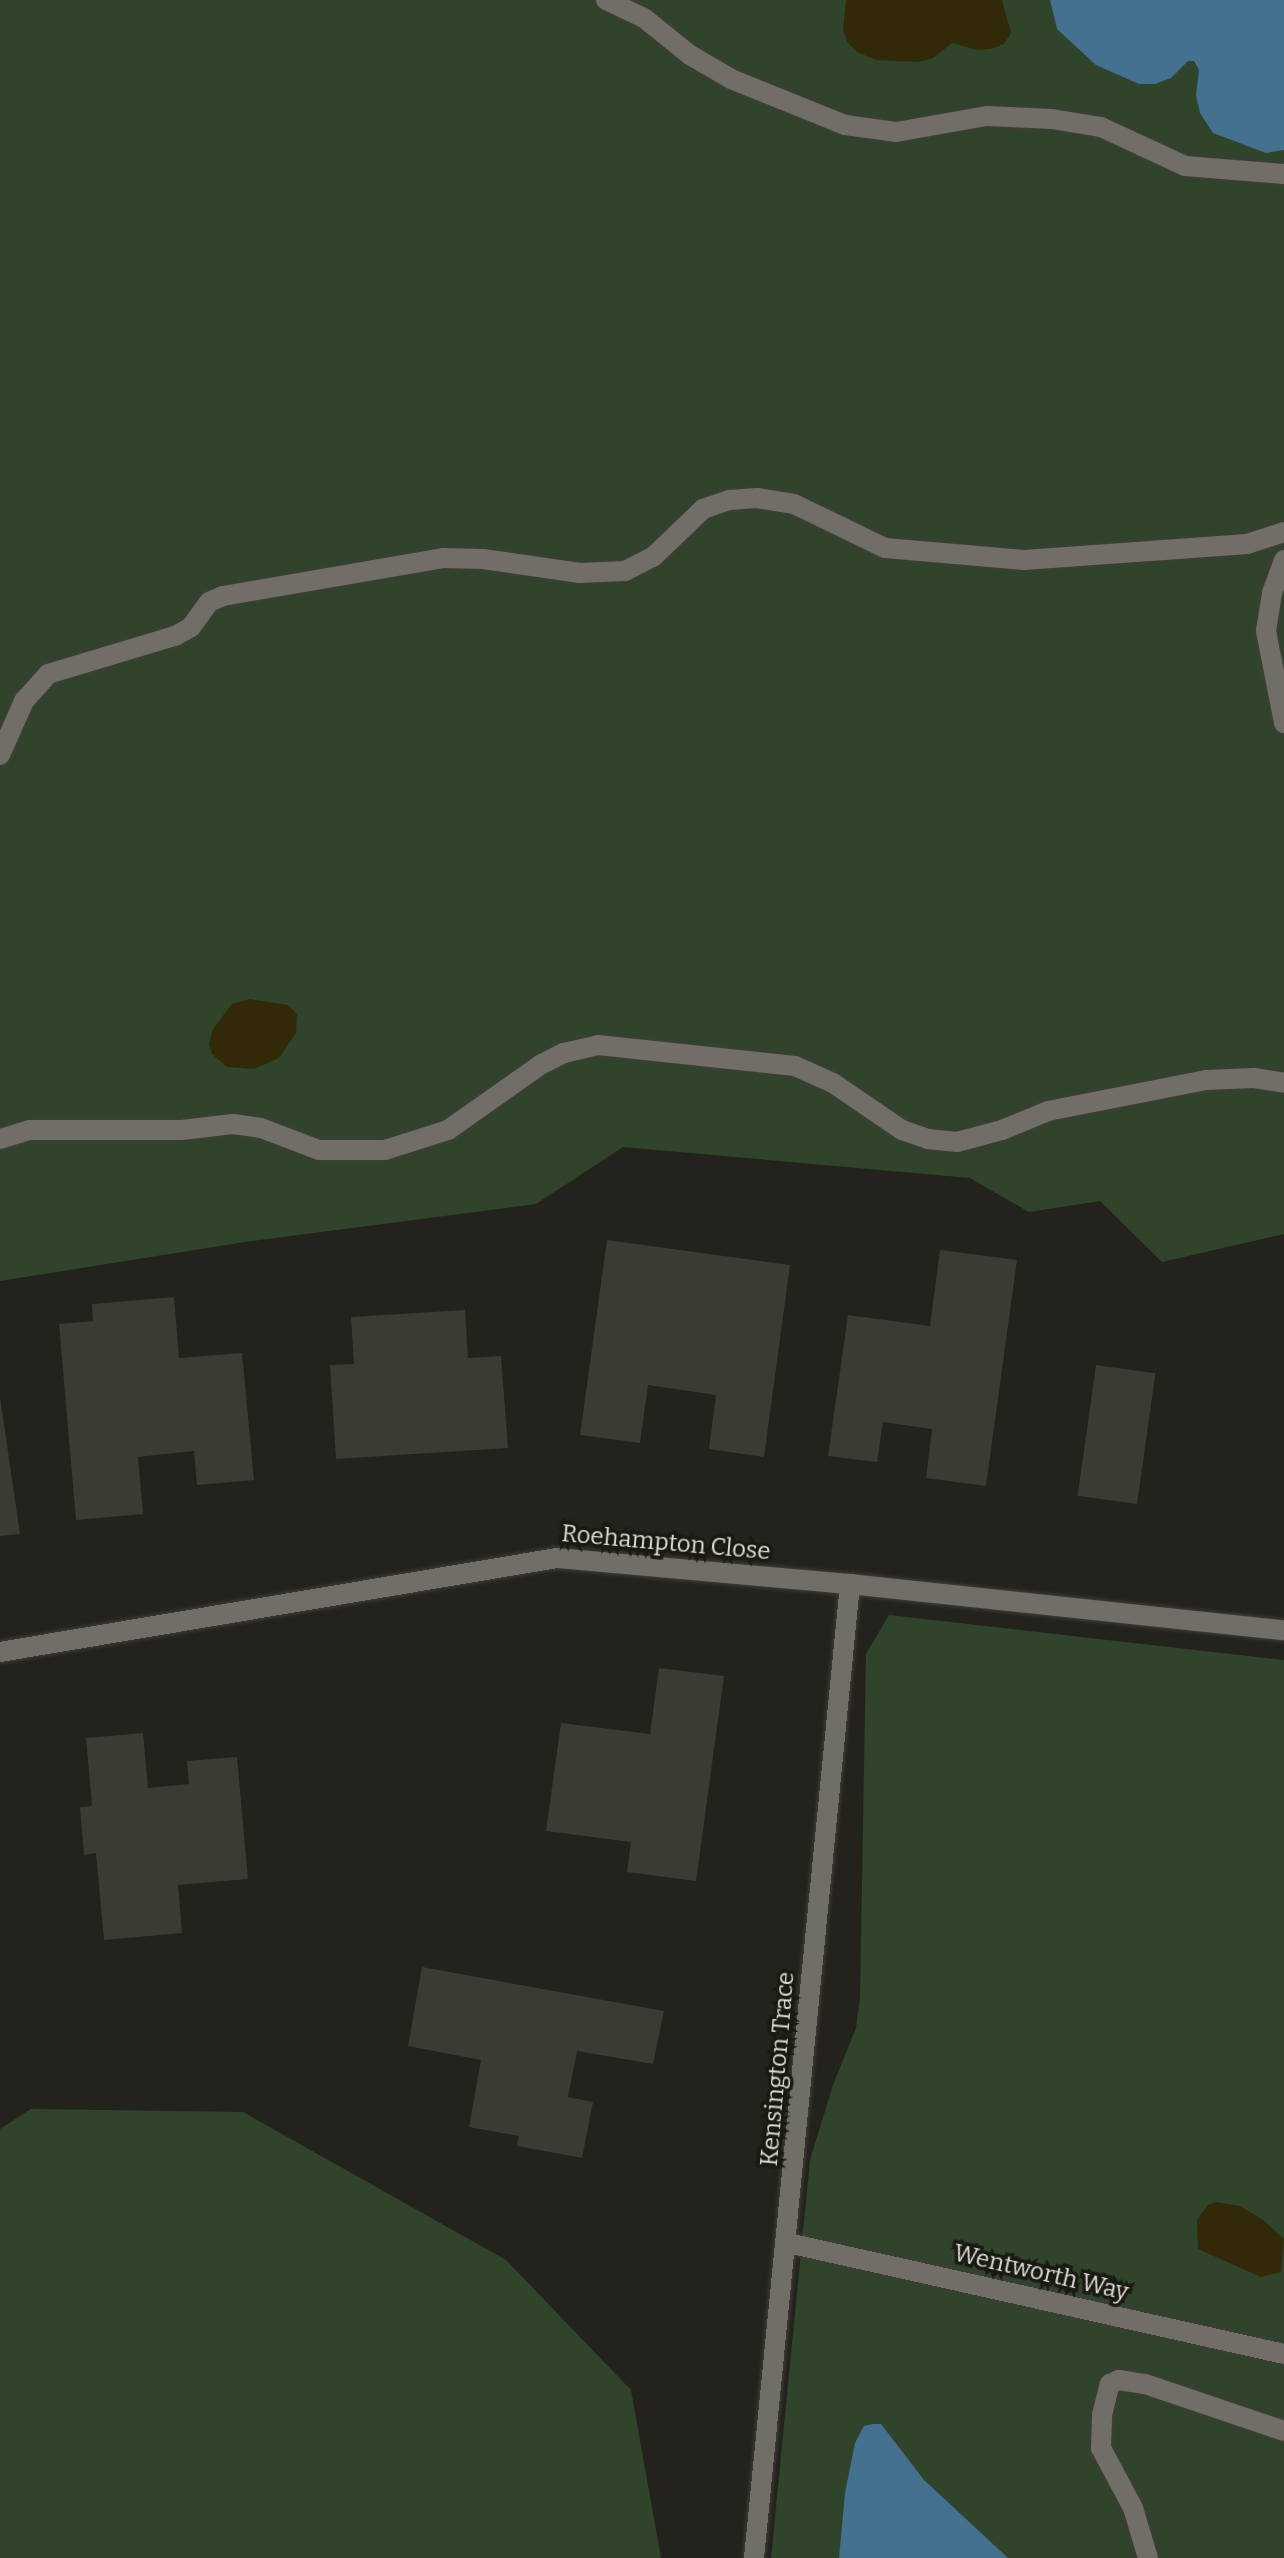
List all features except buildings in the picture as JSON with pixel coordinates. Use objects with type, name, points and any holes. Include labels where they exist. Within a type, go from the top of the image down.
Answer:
[{"type":"street","points":[[606,0],[644,18],[690,55],[731,79],[845,125],[896,132],[987,116],[1052,119],[1101,127],[1185,166],[1284,174]]},
{"type":"street","points":[[0,755],[24,701],[48,674],[175,636],[191,627],[209,602],[223,596],[443,558],[483,559],[580,573],[625,571],[653,557],[703,509],[729,500],[757,498],[794,504],[885,548],[982,558],[1024,560],[1110,556],[1247,544],[1284,532]]},
{"type":"street","points":[[1284,560],[1272,593],[1266,631],[1279,676],[1284,723]]},
{"type":"street","points":[[0,1139],[29,1130],[182,1130],[233,1124],[261,1128],[319,1150],[385,1150],[448,1130],[540,1065],[564,1053],[598,1045],[729,1056],[795,1066],[833,1083],[902,1130],[928,1139],[957,1142],[1002,1130],[1048,1111],[1206,1080],[1254,1078],[1284,1083]]},
{"type":"street","name":"Roehampton Close","points":[[0,1652],[557,1558],[850,1584],[1284,1630]]},
{"type":"street","name":"Kensington Trace","points":[[754,2558],[788,2243],[850,1584]]},
{"type":"street","name":"Wentworth Way","points":[[788,2243],[1284,2354]]},
{"type":"street","points":[[1148,2558],[1133,2508],[1101,2448],[1100,2424],[1110,2384],[1119,2380],[1145,2384],[1284,2431]]},
{"type":"green space","points":[[0,0],[1284,0],[1284,1234],[1162,1262],[1100,1201],[1029,1212],[970,1178],[623,1147],[536,1204],[245,1242],[0,1281]]},
{"type":"green space","points":[[889,1615],[1284,1660],[1284,2558],[771,2558],[810,2160],[833,2085],[856,2028],[860,1997],[866,1654]]},
{"type":"green space","points":[[31,2109],[243,2112],[506,2260],[631,2390],[661,2558],[0,2558],[0,2129]]},
{"type":"sand","points":[[846,0],[1002,0],[1011,33],[1004,44],[991,49],[977,50],[952,43],[933,58],[918,62],[876,60],[857,52],[848,43],[843,30]]},
{"type":"sand","points":[[250,999],[288,1005],[297,1014],[296,1033],[279,1058],[254,1069],[227,1067],[212,1054],[209,1044],[213,1029],[232,1004]]},
{"type":"sand","points":[[1216,2202],[1240,2206],[1263,2220],[1284,2239],[1281,2272],[1261,2277],[1198,2249],[1197,2220],[1208,2205]]},
{"type":"water","points":[[1050,0],[1284,0],[1284,150],[1266,153],[1213,133],[1200,113],[1196,95],[1199,70],[1194,61],[1188,61],[1171,78],[1155,84],[1139,84],[1096,65],[1057,29]]},
{"type":"water","points":[[881,2424],[924,2480],[1008,2558],[839,2558],[845,2493],[855,2443],[864,2426]]}]
